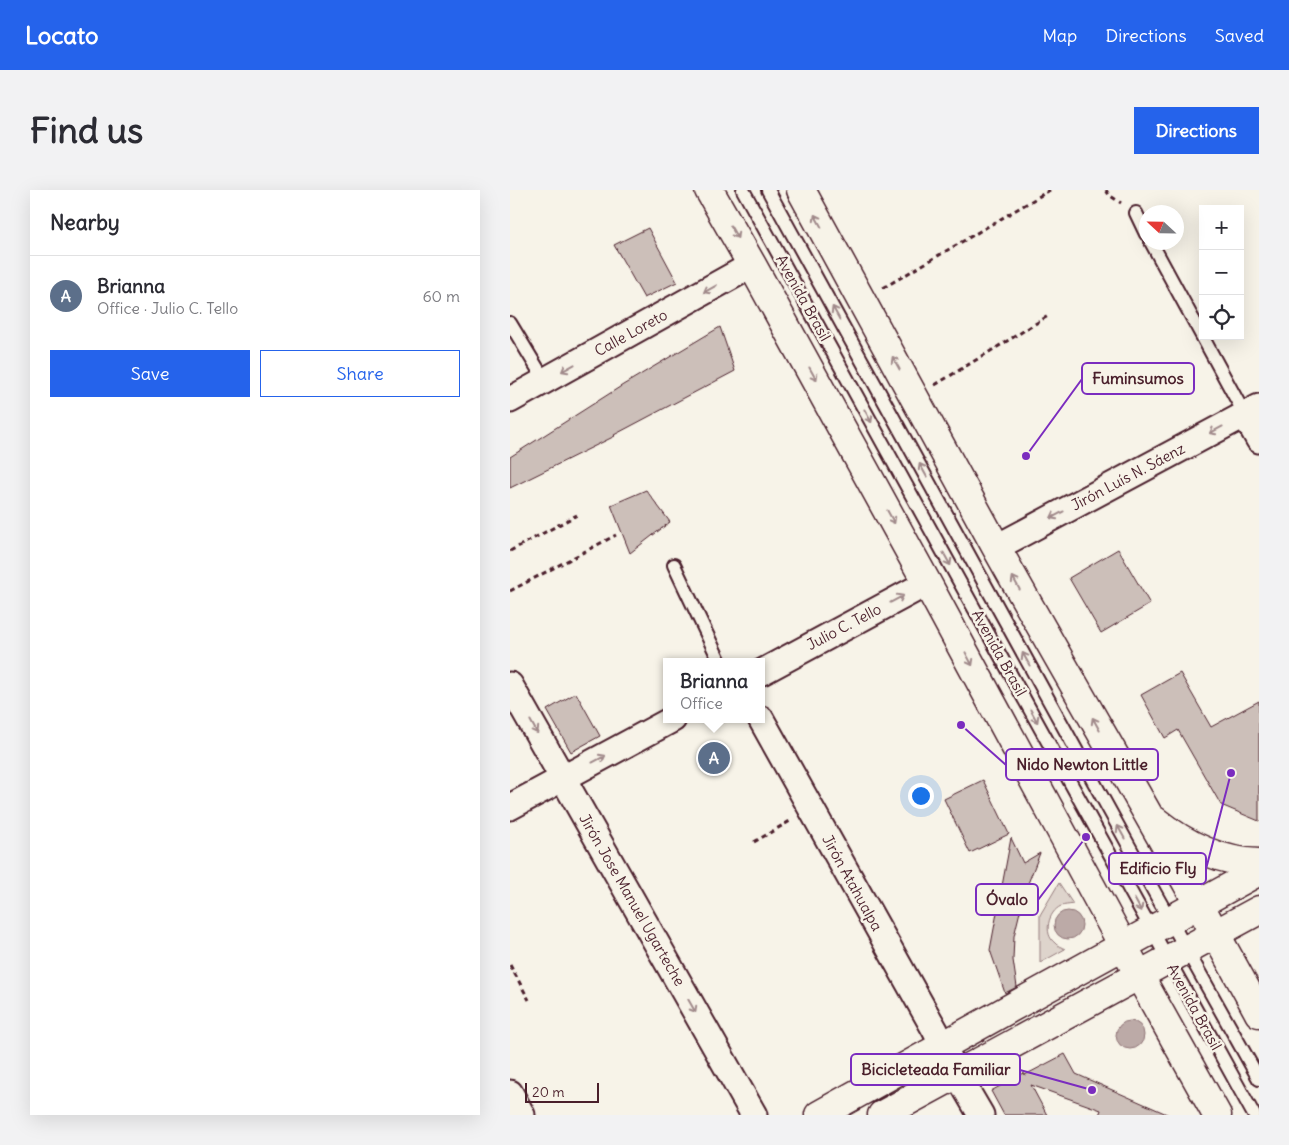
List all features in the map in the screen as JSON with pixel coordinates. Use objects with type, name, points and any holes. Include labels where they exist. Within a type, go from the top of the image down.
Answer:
[{"type":"main road","name":"Avenida Brasil","points":[[710,190],[1218,1115]]},
{"type":"main road","points":[[801,190],[996,547],[1200,905],[1259,1013]]},
{"type":"main road","points":[[1146,812],[1154,821],[1193,846],[1225,857],[1259,862]]},
{"type":"main road","points":[[819,1115],[1259,872]]},
{"type":"main road","points":[[882,1115],[1259,910]]},
{"type":"street","name":"Calle Loreto","points":[[510,400],[752,265]]},
{"type":"street","points":[[1252,411],[1259,440]]},
{"type":"street","name":"Jirón Luís N. Sáenz","points":[[996,547],[1252,411]]},
{"type":"street","name":"Julio C. Tello","points":[[765,670],[927,583]]},
{"type":"street","name":"Jirón Jose Manuel Ugarteche","points":[[510,685],[754,1115]]},
{"type":"street","points":[[510,807],[666,723]]},
{"type":"street","name":"Jirón Atahualpa","points":[[763,723],[981,1115]]},
{"type":"street","points":[[510,1093],[522,1115]]},
{"type":"lane","name":"Avenida Brasil","points":[[743,190],[1177,954],[1259,1079]]},
{"type":"lane","name":"Avenida Brasil","points":[[768,190],[1177,954],[1254,1115]]},
{"type":"lane","points":[[1136,213],[1139,219]]},
{"type":"lane","points":[[1156,250],[1252,411]]},
{"type":"lane","points":[[510,323],[545,381]]},
{"type":"lane","points":[[674,565],[718,658]]},
{"type":"path","points":[[862,300],[1050,190]]},
{"type":"path","points":[[915,398],[1048,316]]},
{"type":"path","points":[[510,551],[577,514]]},
{"type":"path","points":[[510,591],[616,535]]},
{"type":"path","points":[[754,842],[811,809]]},
{"type":"path","points":[[510,965],[529,1000]]},
{"type":"shaded area","points":[[1059,883],[1073,904],[1061,906],[1053,913],[1048,929],[1051,939],[1065,949],[1040,963],[1040,915]]},
{"type":"shaded area","points":[[1068,911],[1078,915],[1082,925],[1078,935],[1068,939],[1058,935],[1054,925],[1058,915]]},
{"type":"shaded area","points":[[1130,1021],[1140,1025],[1144,1035],[1140,1045],[1130,1049],[1120,1045],[1116,1035],[1120,1025]]},
{"type":"building","points":[[648,228],[677,282],[644,298],[614,245]]},
{"type":"building","points":[[720,327],[735,371],[615,436],[510,488],[510,457],[623,385]]},
{"type":"building","points":[[646,490],[670,522],[630,553],[611,505]]},
{"type":"building","points":[[1118,549],[1150,604],[1101,633],[1069,578]]},
{"type":"building","points":[[1180,673],[1211,727],[1259,701],[1259,821],[1221,805],[1178,730],[1165,738],[1141,695]]},
{"type":"building","points":[[576,693],[600,736],[571,752],[547,710]]},
{"type":"building","points":[[983,780],[1009,834],[970,853],[944,799]]},
{"type":"building","points":[[1011,838],[1023,863],[1040,853],[1025,891],[1014,936],[1013,960],[1017,987],[1005,993],[990,950]]},
{"type":"building","points":[[1065,1054],[1076,1074],[1169,1115],[1099,1115],[1101,1110],[1031,1085],[1047,1115],[1004,1115],[991,1091]]},
{"type":"place","name":"Fuminsumos","points":[[1026,456]]},
{"type":"place","name":"Nido Newton Little","points":[[961,725]]},
{"type":"place","name":"Brianna","points":[[714,758]]},
{"type":"place","name":"Edificio Fly","points":[[1231,773]]},
{"type":"place","name":"Óvalo","points":[[1086,837]]},
{"type":"place","name":"Bicicleteada Familiar","points":[[1092,1090]]}]
